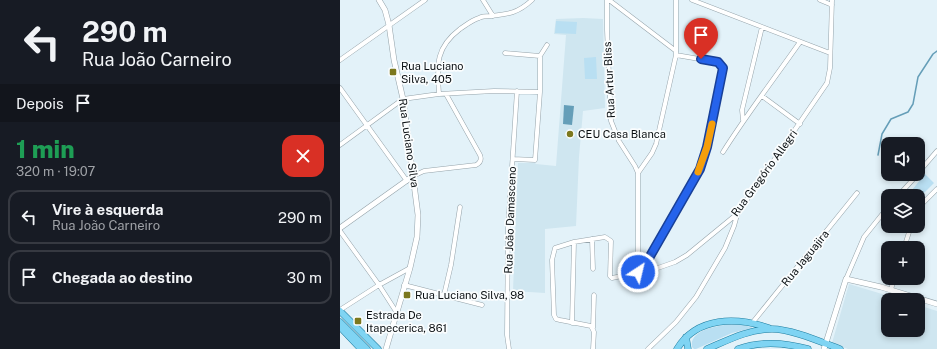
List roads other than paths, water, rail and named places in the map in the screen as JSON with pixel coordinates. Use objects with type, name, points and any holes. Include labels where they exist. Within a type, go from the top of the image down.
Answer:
[{"type":"main road","points":[[340,311],[378,349]]},
{"type":"main road","points":[[677,349],[686,337],[694,330],[711,324],[728,321],[753,322],[773,329],[791,332],[825,346],[840,349]]},
{"type":"main road","points":[[340,322],[367,349]]},
{"type":"main road","points":[[340,327],[361,349]]},
{"type":"main road","points":[[707,349],[756,330],[773,329]]},
{"type":"main road","points":[[686,337],[688,349]]},
{"type":"main road","points":[[738,349],[764,344],[780,344],[808,349]]},
{"type":"street","name":"Rua Luciano Silva","points":[[379,0],[385,10],[389,25],[394,60],[403,99],[418,215],[417,237],[410,268],[386,349]]},
{"type":"street","points":[[340,60],[425,0]]},
{"type":"street","points":[[483,0],[493,16]]},
{"type":"street","points":[[439,94],[437,67],[445,43],[458,30],[479,17],[512,13],[526,6],[532,0]]},
{"type":"street","points":[[608,0],[676,53],[718,62],[722,65],[724,72],[707,147],[700,169],[640,272]]},
{"type":"street","name":"Rua Artur Bliss","points":[[608,0],[606,30],[611,121],[619,141],[638,173],[640,272]]},
{"type":"street","points":[[638,173],[652,153],[656,144],[676,53],[676,0]]},
{"type":"street","points":[[692,0],[830,54]]},
{"type":"street","points":[[820,0],[832,2]]},
{"type":"street","name":"Rua Gregório Allegri","points":[[592,239],[605,237],[611,241],[610,276],[612,278],[673,263],[681,259],[737,214],[827,83],[830,68],[832,2]]},
{"type":"street","points":[[743,120],[743,106],[762,27]]},
{"type":"street","points":[[723,152],[743,120],[800,42]]},
{"type":"street","points":[[513,159],[535,160],[540,92],[540,56],[547,45]]},
{"type":"street","points":[[505,53],[540,56]]},
{"type":"street","points":[[340,88],[407,180]]},
{"type":"street","points":[[340,145],[403,99],[439,94],[517,91],[540,92]]},
{"type":"street","name":"Rua João Damasceno","points":[[508,349],[508,228],[517,91]]},
{"type":"street","points":[[397,313],[380,285],[340,230],[413,176],[424,171],[476,165],[480,163],[480,155],[446,94]]},
{"type":"street","points":[[762,96],[800,124]]},
{"type":"street","points":[[925,166],[937,151]]},
{"type":"street","name":"Rua Luciano Silva","points":[[407,180],[416,194]]},
{"type":"street","points":[[904,189],[912,181]]},
{"type":"street","points":[[925,201],[937,189]]},
{"type":"street","name":"Rua Jaguajira","points":[[753,322],[857,193]]},
{"type":"street","points":[[444,295],[451,266],[460,207]]},
{"type":"street","points":[[648,349],[676,322],[696,297],[729,240],[737,214]]},
{"type":"street","points":[[825,346],[846,279],[862,242],[881,216]]},
{"type":"street","points":[[593,328],[591,326],[560,320],[554,315],[552,260],[555,248],[574,242],[592,239],[594,269]]},
{"type":"street","points":[[572,323],[574,242]]},
{"type":"street","points":[[340,311],[380,285],[410,268]]},
{"type":"street","points":[[846,279],[937,303]]},
{"type":"street","points":[[404,285],[482,305]]},
{"type":"street","points":[[891,290],[892,285]]},
{"type":"street","points":[[593,349],[594,295]]},
{"type":"waterway","points":[[878,155],[882,134],[891,119],[908,112],[913,104],[918,77],[933,54],[937,51]]},
{"type":"place","name":"Rua Luciano Silva, 405","points":[[393,72]]},
{"type":"place","name":"CEU Casa Blanca","points":[[570,134]]},
{"type":"place","name":"Rua Luciano Silva, 98","points":[[407,295]]},
{"type":"place","name":"Estrada De Itapecerica, 861","points":[[358,321]]}]
